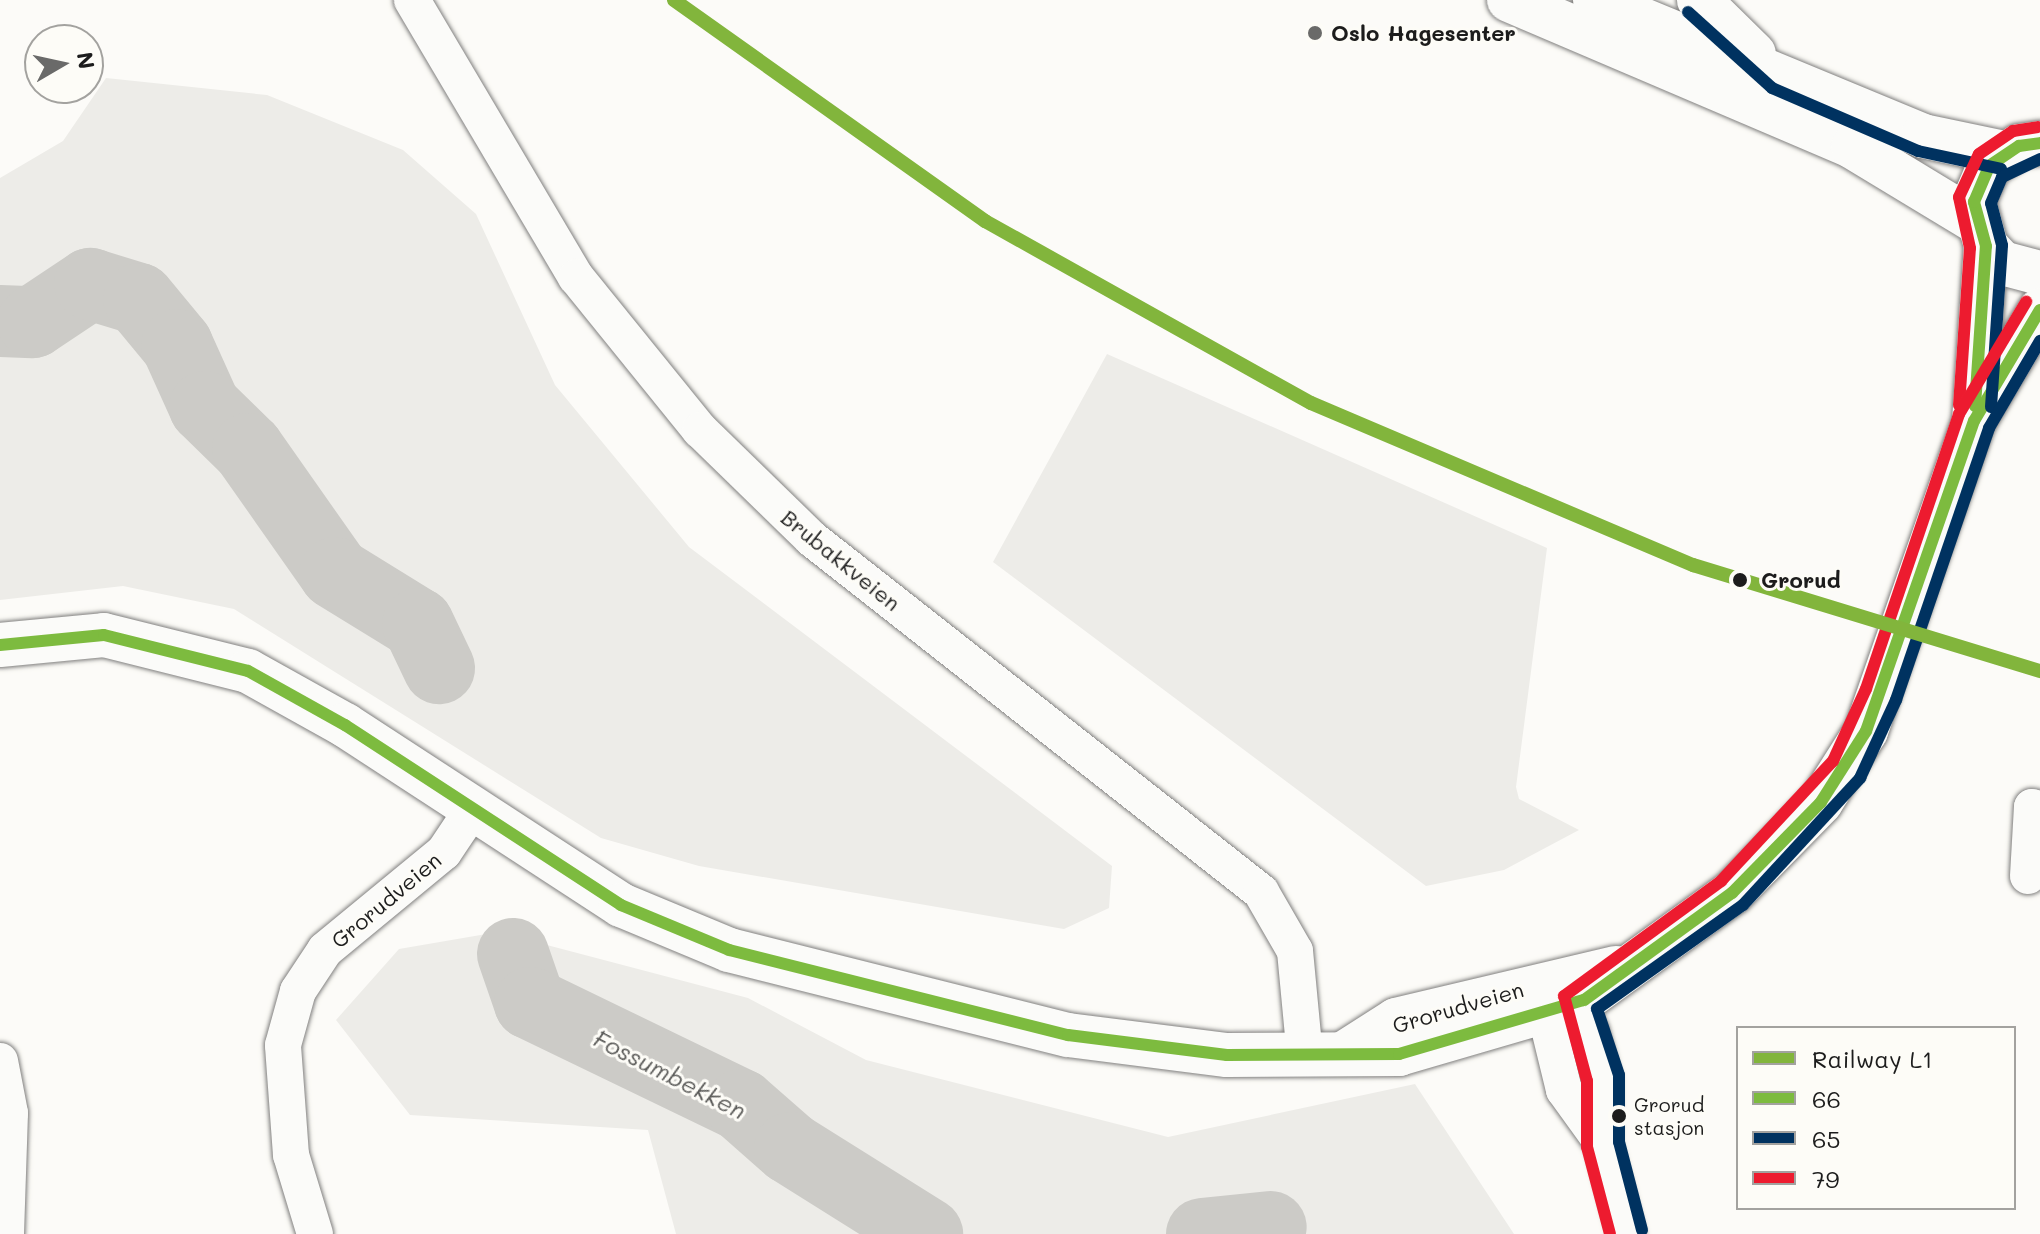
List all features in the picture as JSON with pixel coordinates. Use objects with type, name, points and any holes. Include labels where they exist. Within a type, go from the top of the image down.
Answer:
[{"type":"main road","points":[[1509,0],[1853,147],[1980,234],[2002,263],[2040,273]]},
{"type":"main road","points":[[1595,0],[1778,73],[1923,136],[2022,148]]},
{"type":"main road","points":[[1699,0],[1778,73]]},
{"type":"main road","name":"Grorudveien","points":[[1974,421],[1979,183],[2022,148]]},
{"type":"main road","name":"Grorudveien","points":[[1325,1054],[1396,1020],[1559,1000],[1622,967],[1732,893],[1846,770],[1881,695],[1974,421],[2040,310]]},
{"type":"main road","points":[[0,645],[104,635],[203,654],[287,688],[621,905],[729,950],[1068,1035],[1189,1053],[1325,1054]]},
{"type":"street","name":"Brubakkveien","points":[[412,0],[576,277],[700,430],[824,549],[1261,892],[1295,951],[1325,1054]]},
{"type":"street","points":[[2028,876],[2032,807],[2040,809]]},
{"type":"street","name":"Grorudveien","points":[[315,1234],[291,1155],[283,1045],[298,991],[345,932],[444,852],[472,810]]},
{"type":"street","points":[[1559,1000],[1603,1078],[1603,1144],[1627,1234]]},
{"type":"street","points":[[0,1061],[10,1113],[6,1234]]},
{"type":"shaded area","points":[[106,78],[267,95],[403,150],[476,214],[555,385],[689,547],[1112,866],[1109,908],[1064,929],[699,866],[601,838],[234,609],[123,586],[0,600],[0,178],[63,141],[88,104],[104,104]]},
{"type":"shaded area","points":[[1107,354],[1547,548],[1516,787],[1519,799],[1579,830],[1504,870],[1426,886],[993,562]]},
{"type":"shaded area","points":[[498,932],[748,998],[866,1060],[1168,1137],[1415,1084],[1514,1234],[676,1234],[648,1130],[410,1115],[336,1020],[399,949]]},
{"type":"waterway","name":"Fossumbekken","points":[[0,321],[33,322],[90,284],[139,299],[177,345],[205,407],[248,449],[335,573],[418,624],[439,668]]},
{"type":"waterway","name":"Fossumbekken","points":[[513,954],[530,1003],[741,1105],[790,1148],[927,1234]]},
{"type":"waterway","name":"Fossumbekken","points":[[1202,1234],[1271,1227]]},
{"type":"rail line","name":"L1","points":[[674,0],[985,221],[1311,403],[1693,565],[2040,671]]},
{"type":"transit line","name":"65","points":[[1688,12],[1772,88],[1918,151],[2001,169]]},
{"type":"transit line","name":"79","points":[[1959,405],[1970,248],[1959,197],[1979,154],[2013,131],[2038,127]]},
{"type":"transit line","name":"66","points":[[1975,406],[1986,246],[1974,202],[1989,166],[2019,146],[2040,143]]},
{"type":"transit line","name":"65","points":[[1991,407],[2002,245],[1991,203],[2002,177],[2040,159]]},
{"type":"transit line","name":"79","points":[[1610,1234],[1587,1147],[1587,1081],[1564,996],[1721,881],[1833,761],[1866,689],[1959,414],[2026,302]]},
{"type":"transit line","name":"66","points":[[0,645],[104,635],[248,671],[345,725],[621,905],[729,950],[1068,1035],[1227,1055],[1399,1054],[1584,1000],[1732,893],[1821,802],[1866,731],[1974,421],[2040,310]]},
{"type":"transit line","name":"65","points":[[1642,1230],[1619,1142],[1619,1075],[1597,1009],[1743,905],[1860,778],[1896,700],[1989,428],[2040,341]]},
{"type":"place","name":"Oslo Hagesenter","points":[[1315,33]]},
{"type":"place","name":"Grorud","points":[[1740,580]]},
{"type":"place","name":"Grorud stasjon","points":[[1619,1116]]}]
